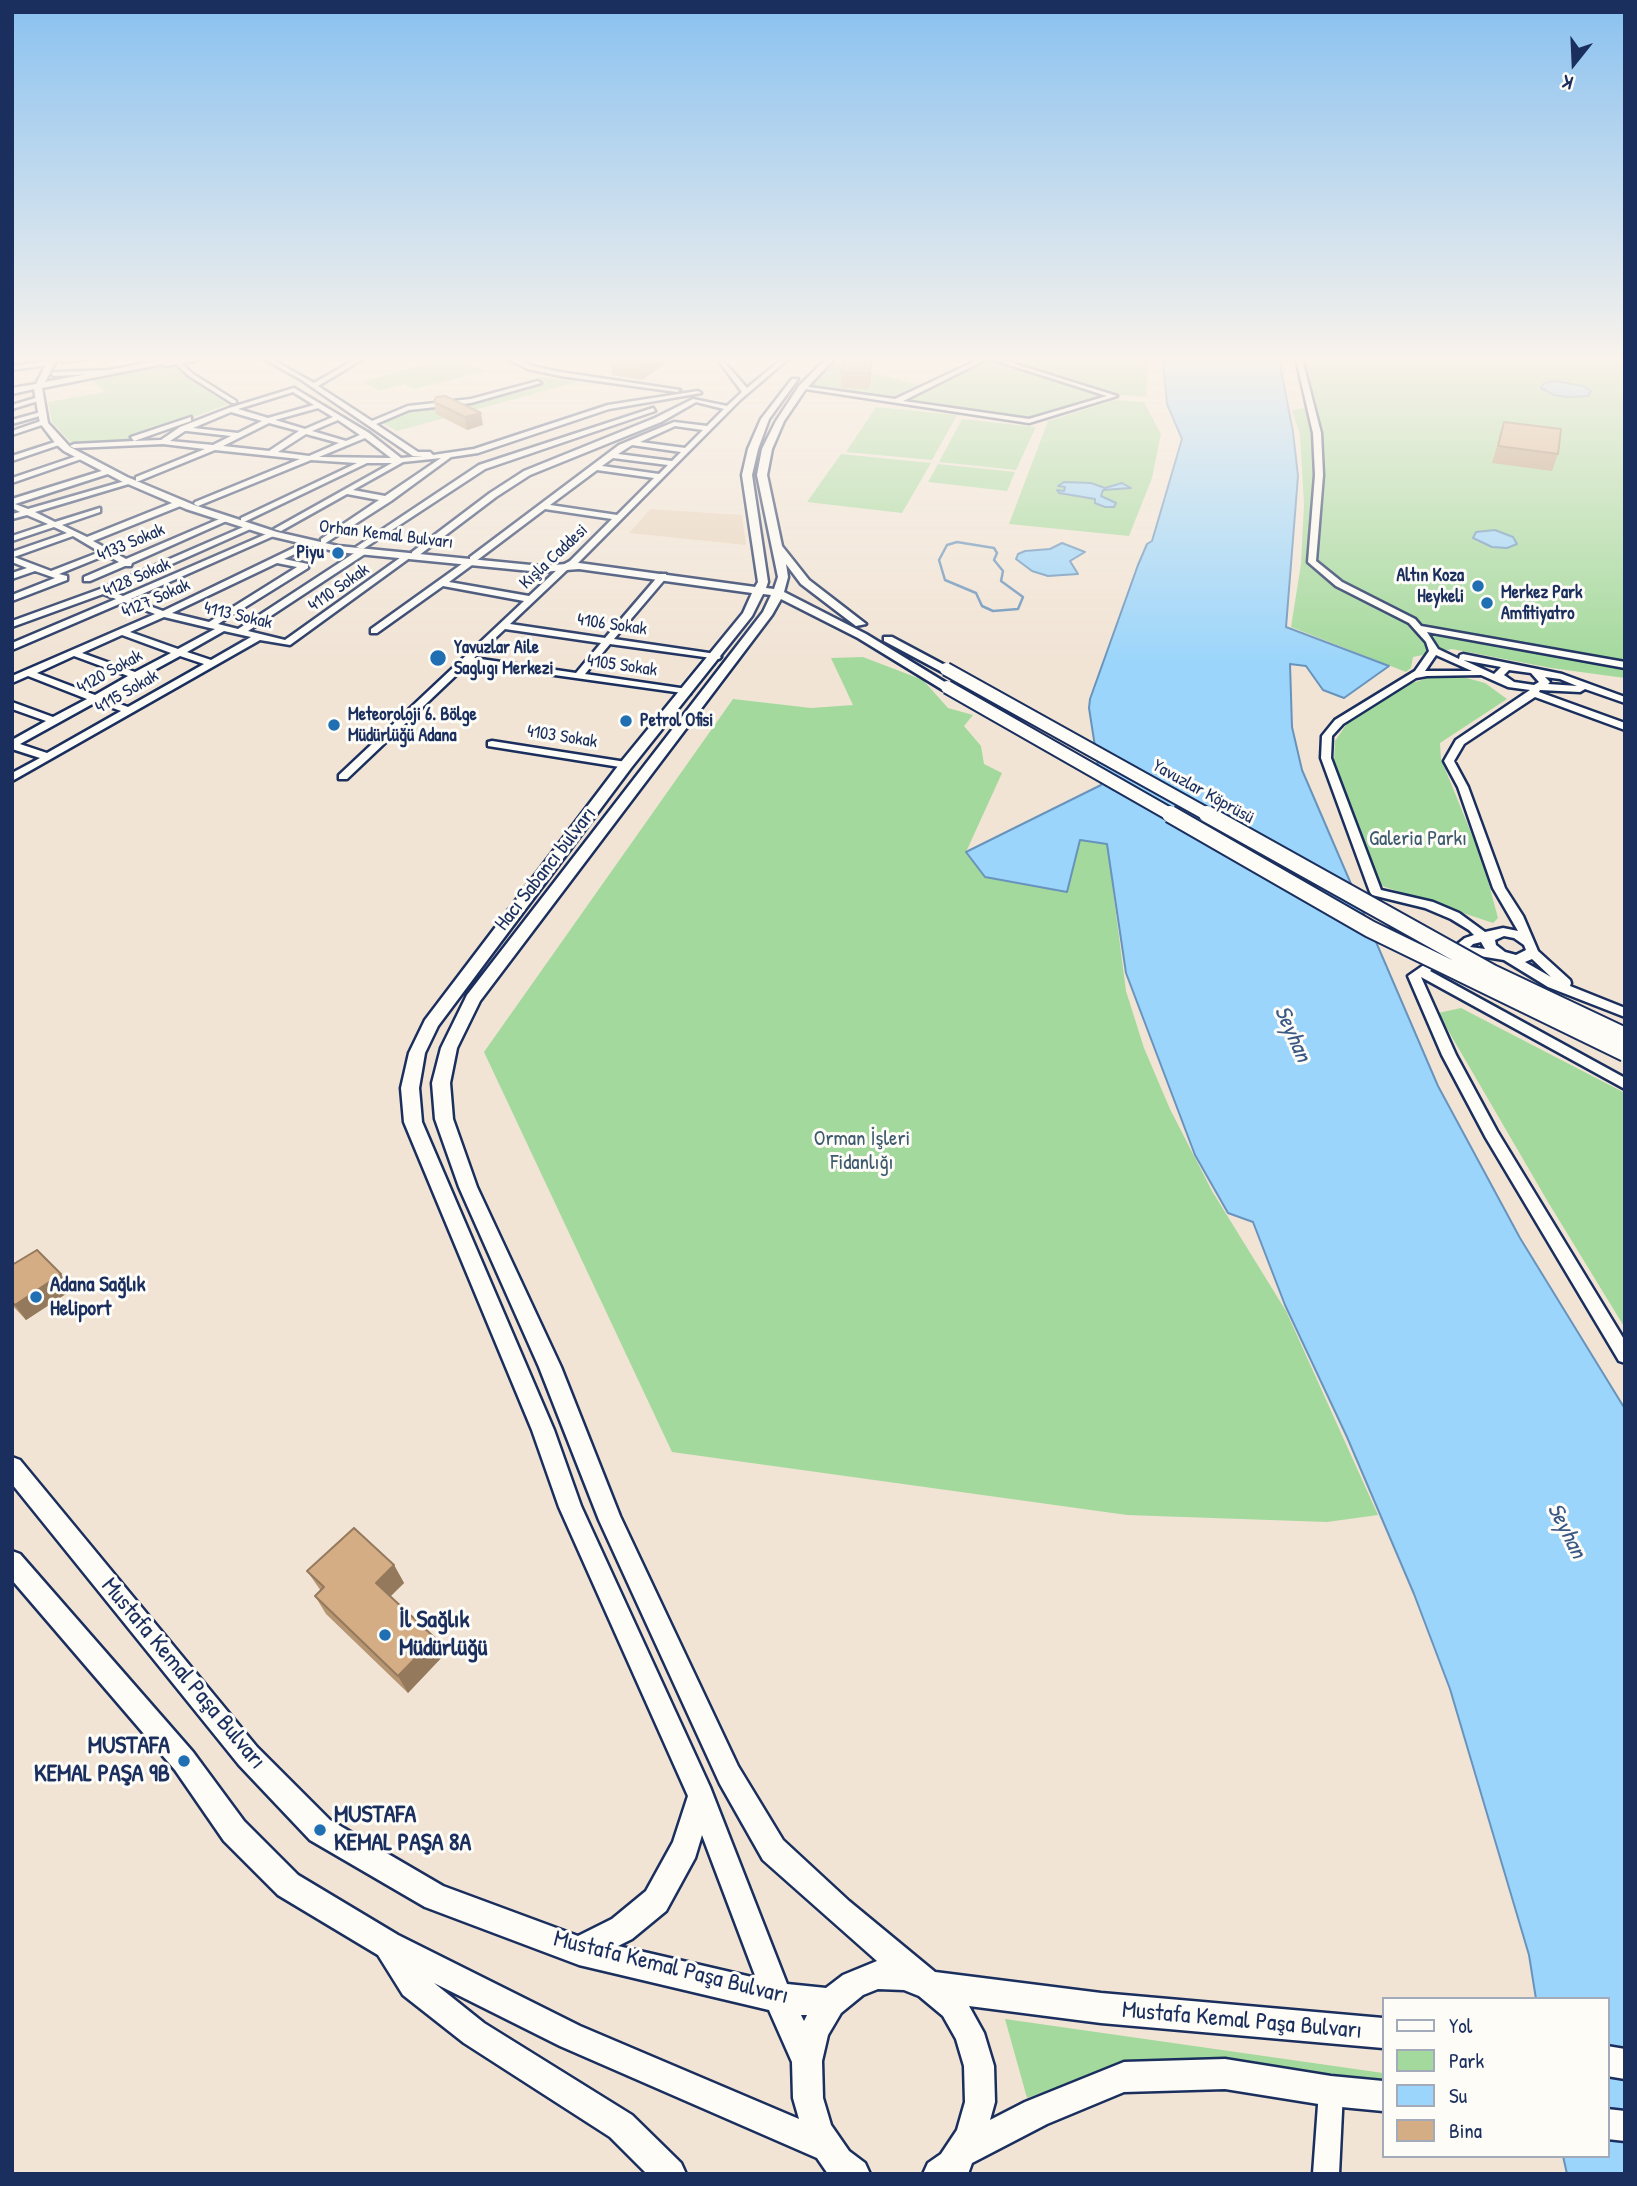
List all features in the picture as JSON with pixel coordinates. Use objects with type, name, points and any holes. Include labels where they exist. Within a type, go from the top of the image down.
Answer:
[{"type":"main road","name":"Orhan Kemal Bulvarı","points":[[90,461],[108,471],[248,523],[311,543],[541,569],[568,565],[738,576],[762,586]]},
{"type":"main road","name":"Orhan Kemal Bulvarı","points":[[100,461],[180,503],[248,523]]},
{"type":"main road","points":[[750,461],[747,475],[761,561],[762,586]]},
{"type":"main road","points":[[766,461],[762,475],[768,516],[777,544],[783,578],[780,590]]},
{"type":"main road","name":"Orhan Kemal Bulvarı","points":[[276,532],[361,550]]},
{"type":"main road","points":[[777,544],[805,582],[863,626]]},
{"type":"main road","points":[[738,576],[761,561]]},
{"type":"main road","name":"Orhan Kemal Bulvarı","points":[[568,565],[762,586]]},
{"type":"main road","name":"Yavuzlar Köprüsü","points":[[762,586],[800,592],[946,669],[1480,967],[1625,1036]]},
{"type":"main road","name":"Hacı Sabancı bulvarı","points":[[762,586],[748,614],[716,657],[626,765],[431,1024],[416,1053],[410,1088],[413,1122],[543,1430],[570,1507],[701,1796],[779,1998],[807,2062]]},
{"type":"main road","name":"Yavuzlar Köprüsü","points":[[780,590],[1370,929],[1625,1053]]},
{"type":"main road","name":"Hacı Sabancı bulvarı","points":[[780,590],[768,613],[473,999],[449,1048],[441,1083],[444,1119],[468,1186],[550,1367],[610,1520],[729,1775],[773,1850],[839,1911],[953,2006],[969,2034],[979,2066],[980,2102],[970,2137],[951,2166]]},
{"type":"main road","points":[[768,613],[796,609],[823,615]]},
{"type":"main road","name":"Mustafa Kemal Paşa Bulvarı","points":[[12,1467],[248,1756],[320,1830],[435,1897],[579,1951],[779,1998],[831,2003],[853,1985],[878,1975],[904,1976],[930,1986],[1101,2008],[1382,2033]]},
{"type":"main road","points":[[12,1562],[184,1761],[234,1831],[288,1885],[388,1945],[570,2036],[838,2162],[854,2174]]},
{"type":"main road","points":[[579,1951],[622,1929],[656,1901],[685,1848],[701,1796]]},
{"type":"main road","points":[[388,1945],[413,1985],[474,2033],[621,2126],[670,2174]]},
{"type":"main road","points":[[831,2003],[816,2030],[807,2062],[808,2098],[818,2133],[831,2161]]},
{"type":"main road","points":[[951,2166],[1036,2113],[1124,2077],[1225,2074],[1331,2091],[1382,2096]]},
{"type":"street","points":[[12,481],[71,461]]},
{"type":"street","points":[[12,517],[134,480],[181,461]]},
{"type":"street","points":[[198,504],[305,461]]},
{"type":"street","points":[[352,461],[400,461]]},
{"type":"street","name":"4128 Sokak","points":[[12,647],[276,532],[400,461]]},
{"type":"street","points":[[324,541],[443,461]]},
{"type":"street","points":[[488,461],[492,463]]},
{"type":"street","points":[[240,632],[458,481],[498,461]]},
{"type":"street","name":"4110 Sokak","points":[[287,643],[481,503],[527,473],[556,461]]},
{"type":"street","points":[[373,631],[471,561],[602,461]]},
{"type":"street","points":[[657,461],[673,463]]},
{"type":"street","points":[[1319,461],[1312,562],[1339,584],[1412,621],[1430,641],[1434,651],[1508,684],[1536,689],[1577,688],[1625,707]]},
{"type":"street","points":[[12,598],[103,591],[248,523],[365,462]]},
{"type":"street","name":"Kışla Caddesi","points":[[343,776],[619,518],[673,463]]},
{"type":"street","points":[[594,467],[659,476]]},
{"type":"street","points":[[12,503],[108,471]]},
{"type":"street","points":[[348,492],[388,499]]},
{"type":"street","points":[[12,503],[24,512],[74,533],[145,573]]},
{"type":"street","points":[[87,540],[180,503]]},
{"type":"street","points":[[544,506],[619,518]]},
{"type":"street","points":[[12,539],[97,510]]},
{"type":"street","name":"4133 Sokak","points":[[86,579],[227,519]]},
{"type":"street","points":[[12,525],[32,533]]},
{"type":"street","points":[[12,557],[74,533]]},
{"type":"street","name":"4127 Sokak","points":[[12,680],[163,614],[311,543]]},
{"type":"street","points":[[51,574],[107,552]]},
{"type":"street","points":[[12,557],[64,578],[57,594],[12,624]]},
{"type":"street","points":[[218,559],[230,563]]},
{"type":"street","points":[[210,625],[305,566],[275,560]]},
{"type":"street","points":[[242,567],[254,570]]},
{"type":"street","points":[[12,576],[34,568]]},
{"type":"street","points":[[578,676],[663,576]]},
{"type":"street","points":[[441,583],[531,600]]},
{"type":"street","name":"4113 Sokak","points":[[103,591],[163,614],[287,643]]},
{"type":"street","name":"4106 Sokak","points":[[504,626],[716,657]]},
{"type":"street","name":"4120 Sokak","points":[[12,745],[223,628]]},
{"type":"street","points":[[1419,628],[1625,665]]},
{"type":"street","points":[[122,632],[212,664]]},
{"type":"street","name":"4115 Sokak","points":[[12,778],[260,636]]},
{"type":"street","points":[[1434,651],[1562,677],[1625,700]]},
{"type":"street","points":[[1434,651],[1418,673],[1339,722],[1326,736],[1326,758],[1376,892],[1437,908],[1491,936],[1504,956],[1553,984],[1625,1013]]},
{"type":"street","points":[[74,653],[136,676]]},
{"type":"street","name":"4105 Sokak","points":[[469,660],[687,691]]},
{"type":"street","points":[[1512,708],[1508,684],[1498,675],[1499,672],[1514,667]]},
{"type":"street","points":[[1531,948],[1505,901],[1463,787],[1449,761],[1460,742],[1512,708],[1545,682],[1534,671]]},
{"type":"street","points":[[28,673],[129,711]]},
{"type":"street","points":[[1412,676],[1427,673],[1493,676]]},
{"type":"street","points":[[1536,689],[1625,727]]},
{"type":"street","points":[[12,705],[54,721]]},
{"type":"street","name":"4103 Sokak","points":[[492,744],[626,765]]},
{"type":"street","points":[[12,745],[48,757]]},
{"type":"street","points":[[1491,936],[1505,901]]},
{"type":"street","points":[[1574,991],[1518,935],[1491,936],[1459,949],[1413,976],[1449,1055],[1479,1111],[1625,1356]]},
{"type":"street","points":[[1459,949],[1524,958],[1531,948]]},
{"type":"street","points":[[1421,971],[1625,1084]]},
{"type":"street","points":[[1326,2174],[1331,2091]]},
{"type":"shaded area","points":[[650,509],[742,515],[746,545],[629,533]]},
{"type":"green space","points":[[836,461],[931,463],[902,513],[807,502]]},
{"type":"green space","points":[[940,461],[1020,461],[1016,470]]},
{"type":"green space","points":[[1033,461],[1155,461],[1152,478],[1129,536],[1009,524]]},
{"type":"green space","points":[[1302,461],[1625,461],[1625,678],[1551,668],[1452,649],[1413,657],[1411,668],[1406,672],[1291,627],[1301,564],[1304,504]]},
{"type":"green space","points":[[938,464],[1015,472],[1007,491],[928,482]]},
{"type":"green space","name":"Orman İşleri Fidanlığı","points":[[863,657],[923,680],[948,708],[973,715],[964,726],[981,746],[984,764],[1002,773],[966,852],[985,876],[1080,840],[1107,844],[1126,991],[1144,1048],[1170,1109],[1212,1191],[1286,1311],[1378,1515],[1327,1522],[1127,1515],[672,1452],[484,1052],[733,699],[811,708],[853,705],[831,658]]},
{"type":"green space","name":"Galeria Parkı","points":[[1431,677],[1463,677],[1485,683],[1507,699],[1440,743],[1441,759],[1483,862],[1498,918],[1493,923],[1379,885],[1334,760],[1335,741],[1348,722],[1400,687]]},
{"type":"green space","points":[[1461,1008],[1625,1093],[1625,1328],[1438,1013]]},
{"type":"green space","points":[[1005,2019],[1382,2073],[1382,2082],[1202,2058],[1167,2059],[1102,2072],[1027,2098]]},
{"type":"water","name":"Seyhan","points":[[1176,461],[1296,461],[1298,476],[1286,627],[1389,666],[1344,698],[1323,690],[1306,666],[1290,664],[1292,727],[1302,770],[1438,1086],[1520,1238],[1625,1409],[1625,2174],[1567,2174],[1563,2158],[1609,2158],[1609,1997],[1536,1997],[1529,1955],[1450,1689],[1414,1594],[1347,1437],[1285,1305],[1253,1222],[1228,1213],[1195,1155],[1126,973],[1107,844],[1080,840],[1067,892],[985,877],[966,852],[1101,785],[1089,708],[1090,699],[1138,565],[1147,544],[1152,541]]},
{"type":"water","points":[[1064,482],[1091,483],[1105,488],[1122,483],[1131,488],[1103,490],[1101,496],[1116,503],[1114,507],[1105,507],[1095,503],[1095,499],[1059,493],[1057,490],[1064,491],[1065,487],[1058,486]]},
{"type":"water","points":[[1495,530],[1513,537],[1517,544],[1507,548],[1492,547],[1473,538],[1476,532]]},
{"type":"water","points":[[1062,543],[1085,552],[1070,561],[1078,574],[1048,576],[1032,571],[1016,559],[1018,554],[1025,551],[1050,549]]},
{"type":"building","points":[[37,1250],[61,1274],[15,1305],[12,1302],[12,1265]]},
{"type":"building","name":"İl Sağlık Müdürlüğü","points":[[354,1528],[394,1565],[376,1583],[435,1638],[398,1676],[315,1596],[324,1587],[307,1571]]},
{"type":"waterway","points":[[957,542],[994,548],[997,553],[994,560],[1003,571],[1001,581],[1023,597],[1018,609],[993,611],[982,606],[976,593],[945,580],[939,560],[947,545],[957,542]]},
{"type":"place","name":"Piyu","points":[[338,553]]},
{"type":"place","name":"Altın Koza Heykeli","points":[[1478,586]]},
{"type":"place","name":"Merkez Park Amfitiyatro","points":[[1487,603]]},
{"type":"place","name":"Yavuzlar Aile Saglıgı Merkezi","points":[[438,658]]},
{"type":"place","name":"Petrol Ofisi","points":[[626,721]]},
{"type":"place","name":"Meteoroloji 6. Bölge Müdürlüğü Adana","points":[[334,725]]},
{"type":"place","name":"Adana Sağlık Heliport","points":[[36,1297]]},
{"type":"place","name":"İl Sağlık Müdürlüğü","points":[[385,1635]]},
{"type":"place","name":"MUSTAFA KEMAL PAŞA 9B","points":[[184,1761]]},
{"type":"place","name":"MUSTAFA KEMAL PAŞA 8A","points":[[320,1830]]}]
